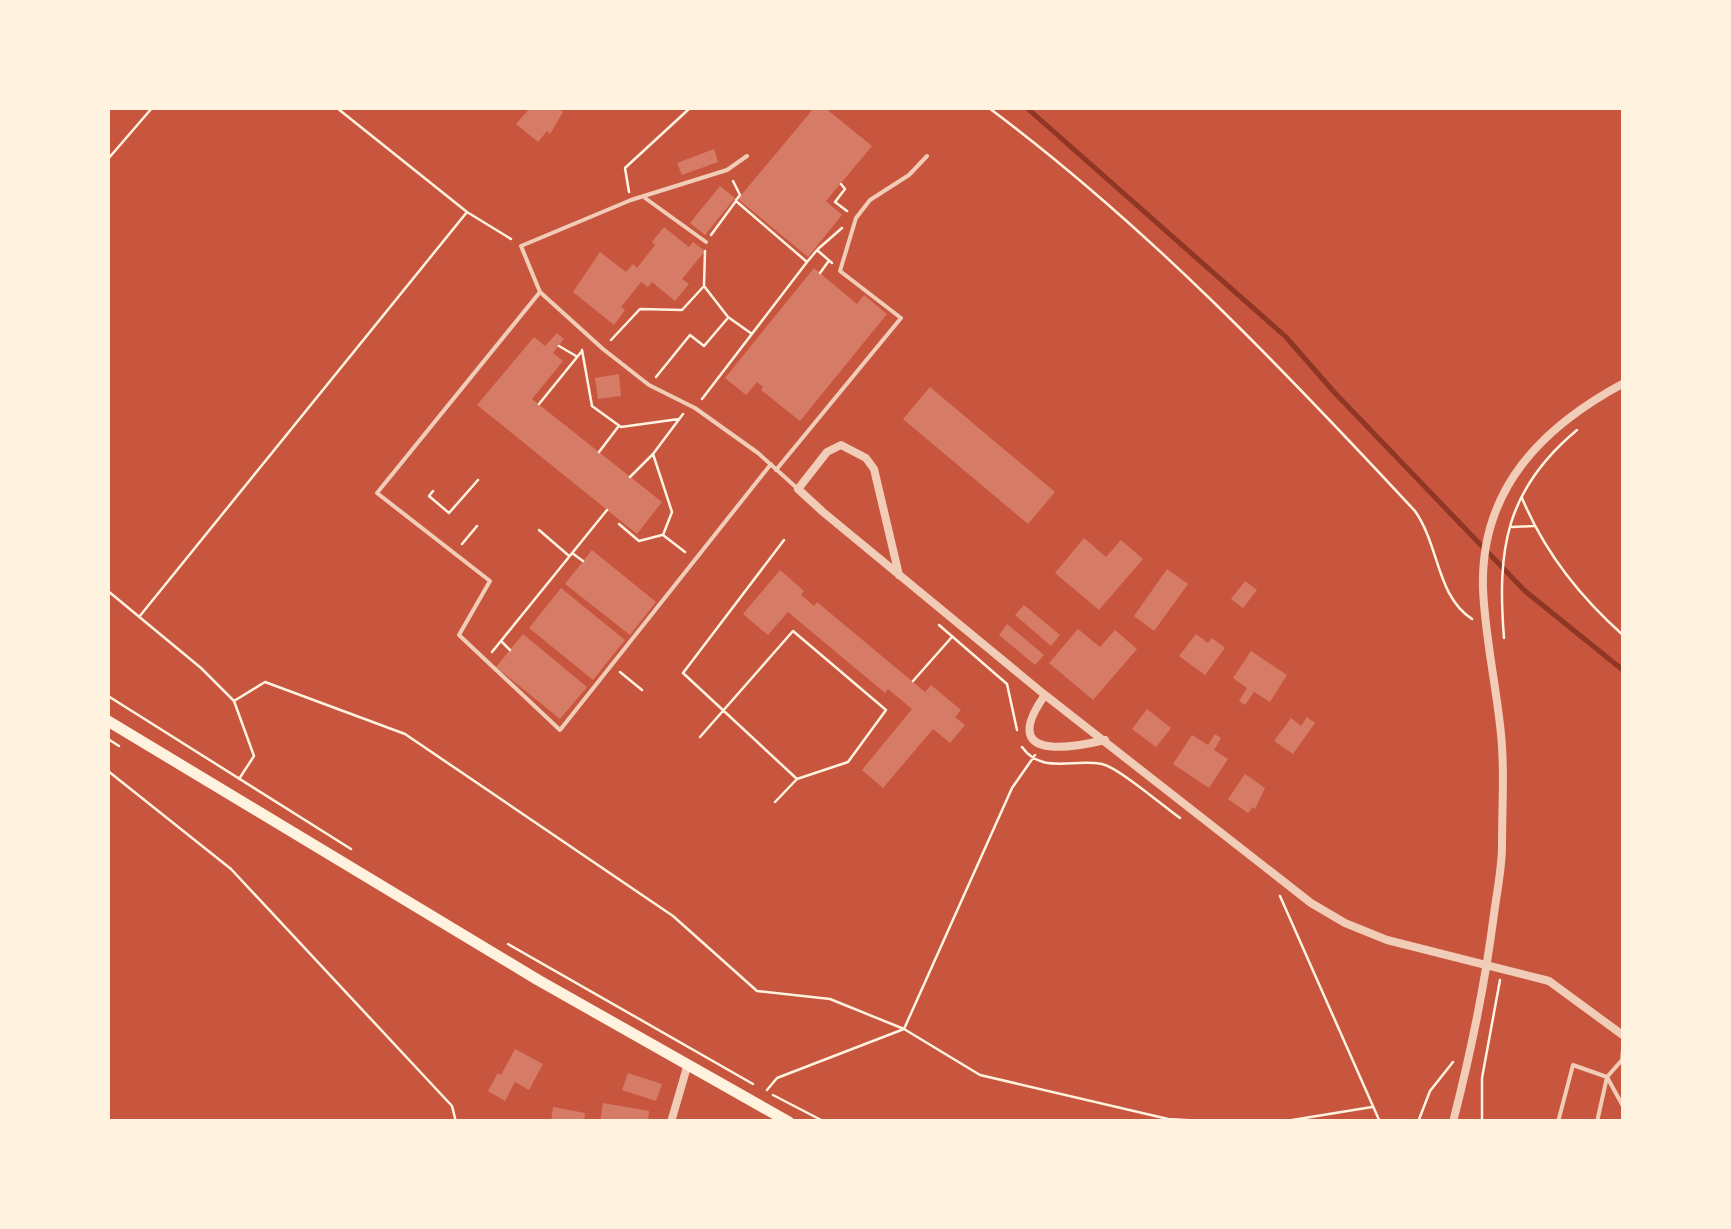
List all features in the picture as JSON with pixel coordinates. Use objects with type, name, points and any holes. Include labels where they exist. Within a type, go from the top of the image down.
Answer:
[{"type":"main road","points":[[108,721],[236,801],[687,1067],[789,1122]]},
{"type":"street","points":[[1453,1122],[1488,965],[1502,851],[1501,730],[1486,629],[1484,572],[1491,532],[1512,476],[1546,434],[1624,382]]},
{"type":"street","points":[[899,575],[880,486],[866,458],[841,445],[826,452],[798,490],[899,575],[1045,695],[1280,882],[1345,922],[1373,934],[1549,982],[1624,1037]]},
{"type":"street","points":[[1045,695],[1032,714],[1029,727],[1034,739],[1044,747],[1073,748],[1104,740]]},
{"type":"street","points":[[671,1122],[687,1067]]},
{"type":"lane","points":[[747,156],[727,170],[631,200],[521,246],[540,292],[603,348],[649,386],[693,407],[771,464],[798,490]]},
{"type":"lane","points":[[776,470],[900,318],[840,271],[856,218],[870,200],[910,175],[927,156]]},
{"type":"lane","points":[[643,196],[706,242]]},
{"type":"lane","points":[[540,292],[376,493],[490,581],[459,635],[560,730],[771,464]]},
{"type":"lane","points":[[1597,1122],[1607,1077],[1622,1060],[1624,1037]]},
{"type":"lane","points":[[1558,1122],[1573,1065],[1607,1077],[1624,1108]]},
{"type":"path","points":[[108,159],[152,108]]},
{"type":"path","points":[[338,108],[467,212],[521,246]]},
{"type":"path","points":[[631,200],[624,168],[690,108]]},
{"type":"path","points":[[989,108],[1044,148],[1176,266],[1304,393],[1415,511],[1428,530],[1450,599],[1486,629]]},
{"type":"path","points":[[603,348],[640,310],[682,310],[704,286],[706,242],[740,195],[727,170]]},
{"type":"path","points":[[840,184],[845,188],[835,202],[856,218]]},
{"type":"path","points":[[734,202],[807,262]]},
{"type":"path","points":[[139,617],[467,212]]},
{"type":"path","points":[[630,477],[654,454],[827,240]]},
{"type":"path","points":[[817,250],[840,271]]},
{"type":"path","points":[[820,273],[830,260]]},
{"type":"path","points":[[704,286],[728,317],[760,334]]},
{"type":"path","points":[[649,386],[690,335],[704,346],[728,317]]},
{"type":"path","points":[[558,346],[578,357]]},
{"type":"path","points":[[539,404],[582,350],[592,406],[619,426],[679,419]]},
{"type":"path","points":[[599,452],[619,426]]},
{"type":"path","points":[[1504,638],[1500,585],[1504,544],[1510,527],[1522,498],[1549,455],[1578,429]]},
{"type":"path","points":[[654,454],[672,512],[663,535]]},
{"type":"path","points":[[433,491],[428,496],[449,513],[478,480]]},
{"type":"path","points":[[1522,498],[1571,581],[1624,636]]},
{"type":"path","points":[[486,660],[607,510]]},
{"type":"path","points":[[619,524],[639,541],[663,535]]},
{"type":"path","points":[[454,554],[477,526]]},
{"type":"path","points":[[1510,527],[1536,526]]},
{"type":"path","points":[[539,530],[583,561]]},
{"type":"path","points":[[663,535],[695,560]]},
{"type":"path","points":[[784,540],[682,674],[796,779]]},
{"type":"path","points":[[108,591],[201,668],[234,701],[254,756],[239,780],[236,801]]},
{"type":"path","points":[[938,624],[1008,684],[1018,731]]},
{"type":"path","points":[[700,736],[793,631],[886,710],[848,762],[796,779],[776,802]]},
{"type":"path","points":[[912,682],[952,637]]},
{"type":"path","points":[[501,641],[510,650]]},
{"type":"path","points":[[612,665],[642,690]]},
{"type":"path","points":[[234,701],[265,682],[405,734],[674,916],[757,991],[830,999],[904,1029],[980,1074],[1168,1118],[1220,1122]]},
{"type":"path","points":[[108,696],[357,853]]},
{"type":"path","points":[[766,1092],[777,1078],[904,1029],[1012,788],[1031,758],[1044,747]]},
{"type":"path","points":[[1022,748],[1043,764],[1107,764],[1184,821]]},
{"type":"path","points":[[108,771],[231,869],[452,1106],[456,1122]]},
{"type":"path","points":[[1280,882],[1276,888],[1380,1122]]},
{"type":"path","points":[[508,944],[825,1122]]},
{"type":"path","points":[[1482,1122],[1482,1078],[1502,969]]},
{"type":"path","points":[[1418,1122],[1430,1091],[1453,1064]]},
{"type":"path","points":[[1280,1122],[1374,1107]]},
{"type":"building","points":[[530,108],[558,108],[563,112],[550,134],[547,131],[538,142],[516,124]]},
{"type":"building","points":[[814,108],[825,108],[872,146],[826,201],[842,215],[808,257],[738,199]]},
{"type":"building","points":[[714,149],[718,162],[682,175],[677,163]]},
{"type":"building","points":[[720,186],[735,198],[705,235],[690,223]]},
{"type":"building","points":[[664,227],[689,247],[693,242],[705,251],[682,279],[689,284],[675,301],[652,282],[648,287],[641,282],[621,307],[625,310],[614,325],[573,292],[600,252],[626,272],[633,264],[637,268]]},
{"type":"building","points":[[814,268],[857,304],[864,295],[887,314],[800,421],[761,390],[763,387],[757,382],[746,395],[725,378]]},
{"type":"building","points":[[557,333],[564,339],[553,353],[563,361],[532,399],[662,502],[637,534],[477,405],[534,337],[545,346]]},
{"type":"building","points":[[619,374],[621,396],[598,399],[595,378]]},
{"type":"building","points":[[930,387],[1055,492],[1028,524],[903,419]]},
{"type":"building","points":[[1084,538],[1106,557],[1121,540],[1143,559],[1099,610],[1055,573]]},
{"type":"building","points":[[592,550],[656,602],[630,635],[565,584]]},
{"type":"building","points":[[1167,569],[1188,584],[1154,631],[1134,616]]},
{"type":"building","points":[[780,570],[804,591],[801,595],[814,606],[817,602],[925,692],[931,685],[961,710],[955,717],[965,725],[950,743],[933,729],[883,788],[862,770],[912,709],[888,689],[885,693],[788,612],[768,635],[743,614]]},
{"type":"building","points":[[1245,581],[1257,590],[1243,608],[1231,599]]},
{"type":"building","points":[[561,588],[625,640],[593,680],[529,628]]},
{"type":"building","points":[[1024,605],[1060,635],[1051,646],[1015,615]]},
{"type":"building","points":[[1007,624],[1044,655],[1035,665],[999,635]]},
{"type":"building","points":[[1078,629],[1100,647],[1115,630],[1137,649],[1093,700],[1049,663]]},
{"type":"building","points":[[523,634],[587,687],[560,719],[496,667]]},
{"type":"building","points":[[1196,634],[1208,643],[1212,638],[1225,648],[1205,675],[1179,656]]},
{"type":"building","points":[[1251,651],[1287,675],[1270,702],[1254,692],[1245,705],[1239,701],[1247,688],[1233,678]]},
{"type":"building","points":[[1147,709],[1171,728],[1156,747],[1132,729]]},
{"type":"building","points":[[1307,717],[1315,723],[1293,754],[1274,741],[1291,718],[1301,726]]},
{"type":"building","points":[[1215,734],[1221,738],[1214,750],[1228,759],[1209,788],[1173,764],[1192,735],[1208,745]]},
{"type":"building","points":[[1245,774],[1265,788],[1255,809],[1248,813],[1228,799]]},
{"type":"building","points":[[515,1049],[543,1064],[529,1090],[515,1082],[505,1101],[488,1091]]},
{"type":"building","points":[[628,1073],[662,1084],[656,1101],[622,1090]]},
{"type":"building","points":[[603,1103],[649,1111],[648,1122],[600,1122]]},
{"type":"building","points":[[553,1107],[585,1113],[584,1122],[551,1122]]},
{"type":"waterway","points":[[1027,108],[1286,337],[1525,591],[1624,671]]}]
